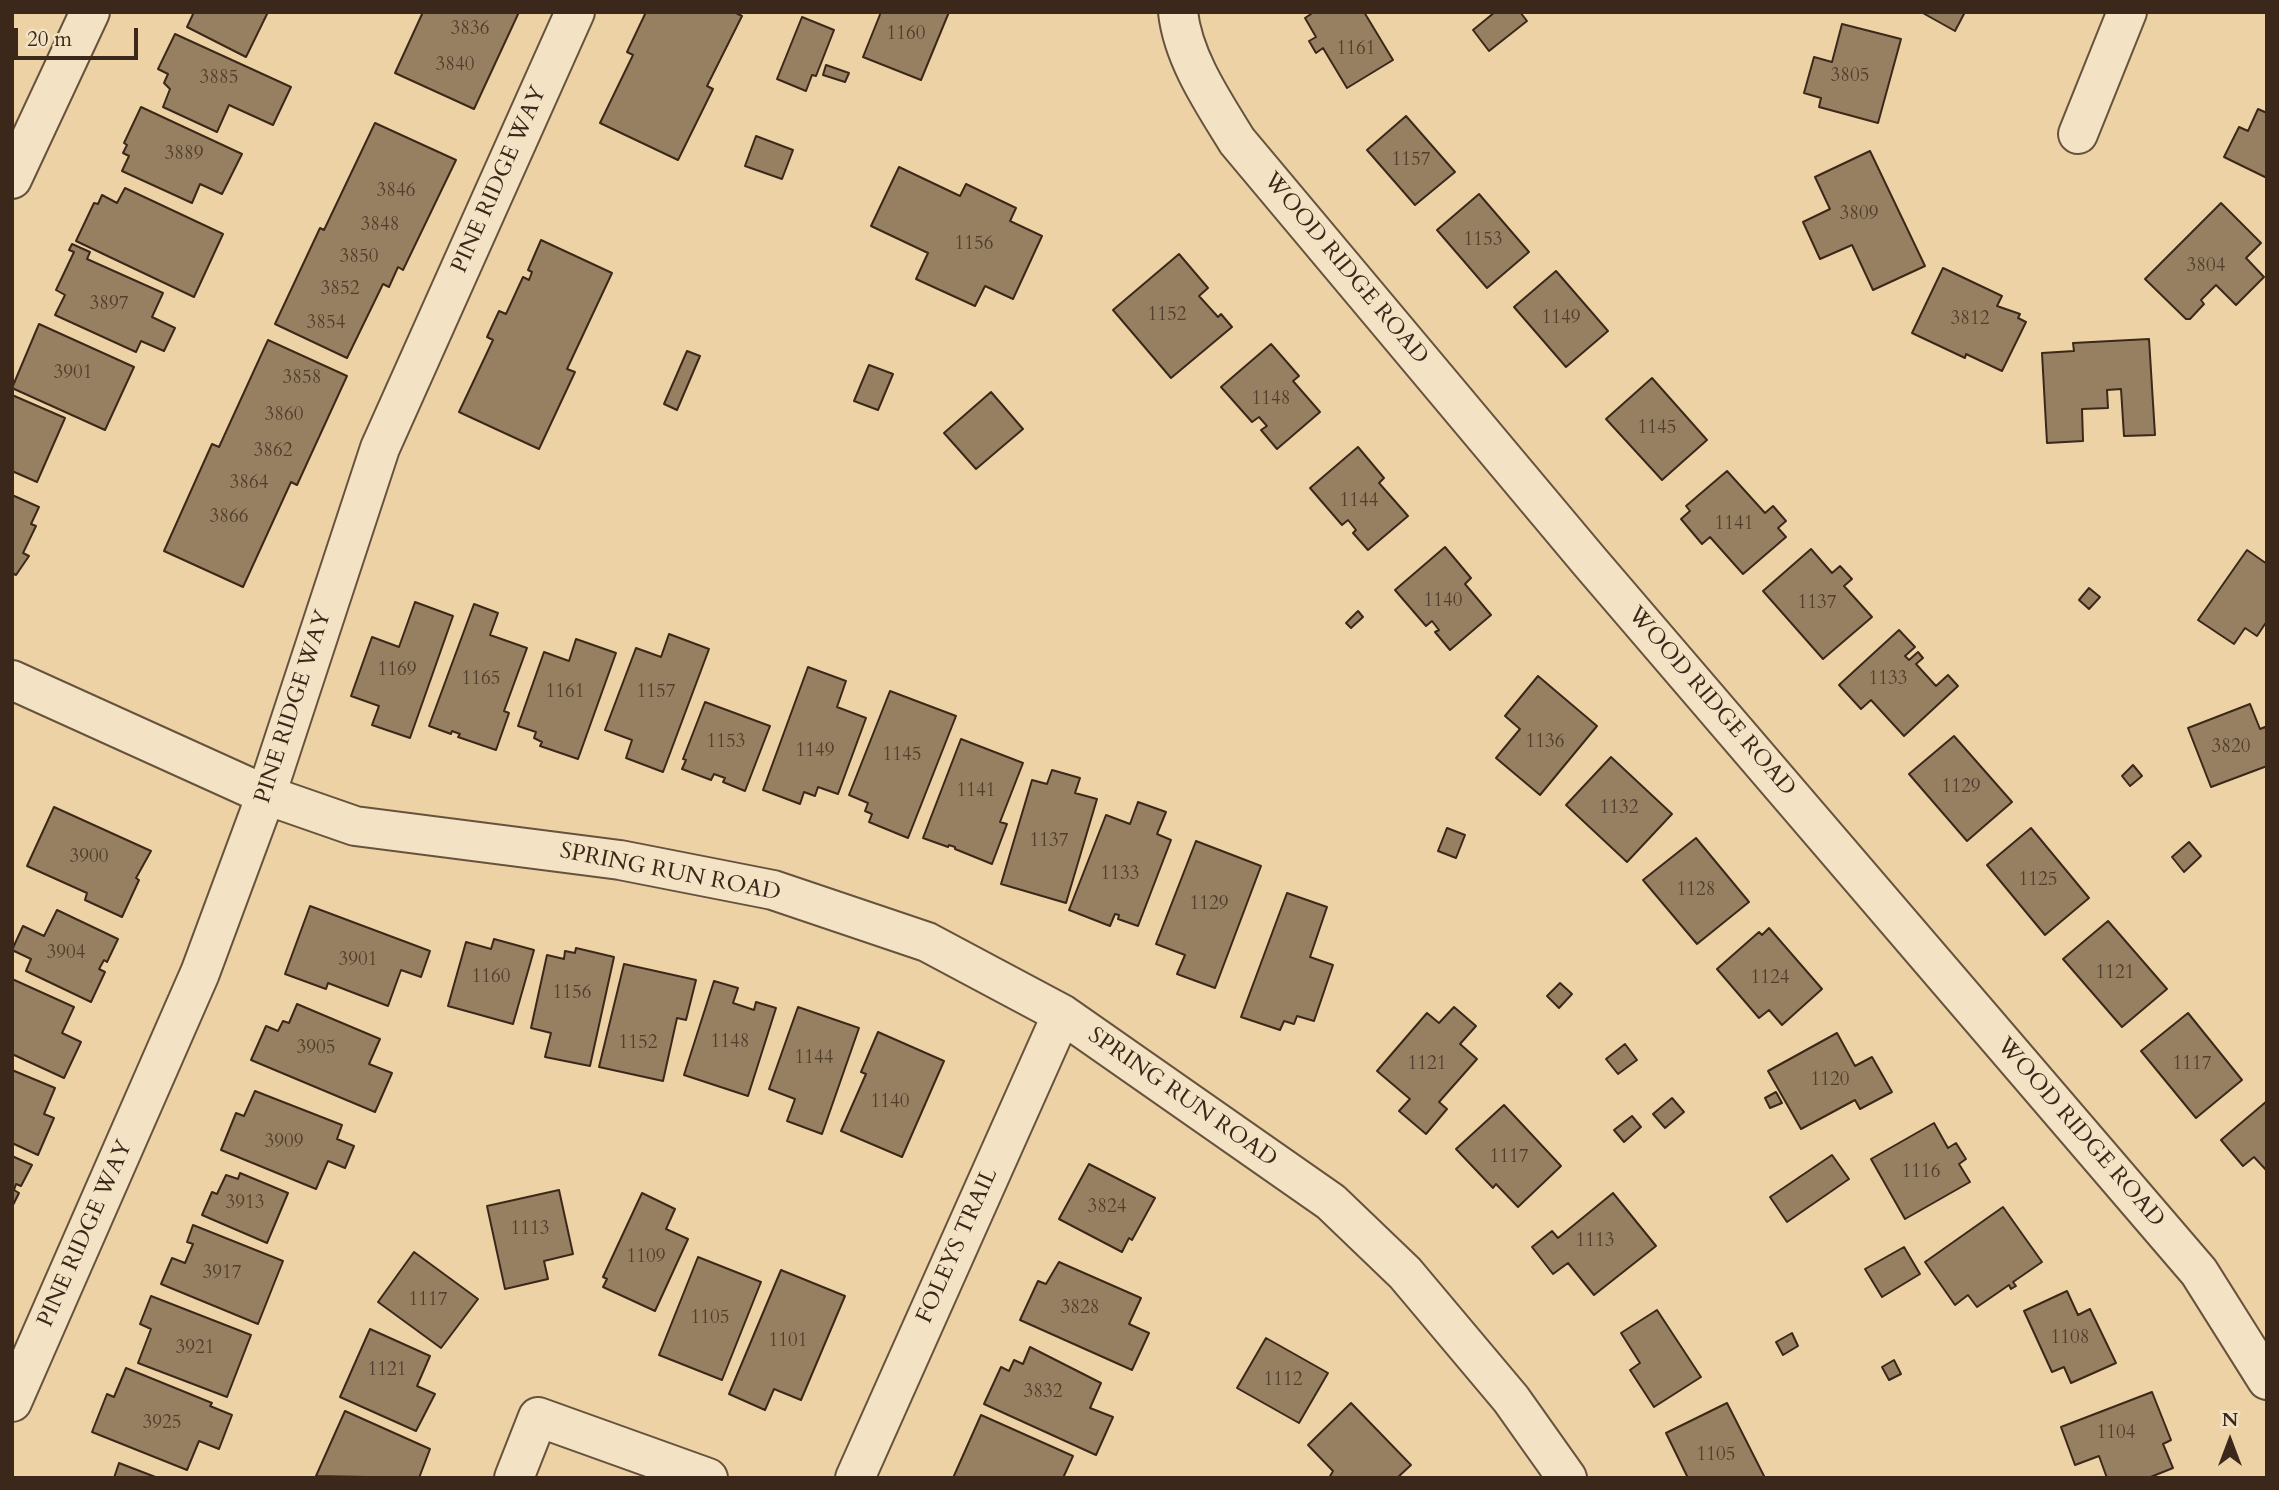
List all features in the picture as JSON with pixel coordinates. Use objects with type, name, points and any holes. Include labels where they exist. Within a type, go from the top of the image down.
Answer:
[{"type":"street","points":[[12,179],[90,12]]},
{"type":"street","name":"PINE RIDGE WAY","points":[[12,1402],[200,973],[266,795],[380,448],[575,12]]},
{"type":"street","name":"WOOD RIDGE ROAD","points":[[1178,12],[1180,33],[1212,101],[1237,141],[1590,562],[2199,1272],[2267,1380]]},
{"type":"street","points":[[2078,134],[2127,12]]},
{"type":"street","name":"SPRING RUN ROAD","points":[[12,680],[266,795],[355,826],[620,860],[774,890],[927,942],[1062,1014],[1331,1202],[1405,1273],[1511,1399],[1567,1478]]},
{"type":"street","name":"FOLEYS TRAIL","points":[[855,1478],[1062,1014]]},
{"type":"street","points":[[514,1478],[538,1417],[708,1478]]},
{"type":"building","points":[[194,12],[268,12],[246,57],[187,27]]},
{"type":"building","points":[[423,12],[519,12],[474,109],[395,73]]},
{"type":"building","points":[[646,12],[734,12],[742,16],[707,86],[713,89],[678,160],[600,123],[633,55],[627,52]]},
{"type":"building","points":[[881,12],[949,12],[921,80],[863,57]]},
{"type":"building","points":[[1314,12],[1364,12],[1393,60],[1347,88],[1323,48],[1316,53],[1309,41],[1316,37],[1305,18]]},
{"type":"building","points":[[1495,12],[1520,12],[1527,21],[1489,51],[1473,30]]},
{"type":"building","points":[[1921,12],[1965,12],[1955,31]]},
{"type":"building","points":[[802,17],[834,30],[816,76],[812,75],[806,91],[777,79]]},
{"type":"building","points":[[1842,24],[1901,39],[1878,123],[1819,107],[1821,98],[1804,93],[1814,57],[1832,62]]},
{"type":"building","points":[[175,34],[291,87],[273,125],[229,105],[217,132],[163,107],[170,89],[164,83],[168,74],[158,69]]},
{"type":"building","points":[[826,65],[849,73],[845,82],[823,75]]},
{"type":"building","points":[[141,107],[242,154],[222,194],[200,184],[192,203],[122,171],[129,156],[123,153],[127,145],[124,143]]},
{"type":"building","points":[[2258,109],[2267,113],[2267,178],[2224,157],[2239,127],[2248,131]]},
{"type":"building","points":[[1406,116],[1455,172],[1415,205],[1367,150]]},
{"type":"building","points":[[375,123],[456,160],[403,270],[398,267],[389,287],[383,284],[347,358],[275,324],[320,228],[324,230]]},
{"type":"building","points":[[756,136],[793,150],[782,179],[745,166]]},
{"type":"building","points":[[1870,151],[1925,266],[1873,290],[1852,245],[1820,259],[1803,222],[1830,209],[1815,177]]},
{"type":"building","points":[[899,167],[960,196],[966,184],[1016,208],[1010,221],[1042,236],[1013,299],[985,286],[975,306],[916,279],[928,253],[871,226]]},
{"type":"building","points":[[125,188],[223,234],[194,297],[76,241],[94,203],[98,204],[102,195],[117,203]]},
{"type":"building","points":[[1479,194],[1529,252],[1487,288],[1437,230]]},
{"type":"building","points":[[2221,203],[2261,243],[2246,258],[2264,277],[2236,305],[2216,285],[2201,300],[2204,304],[2190,319],[2186,319],[2145,279]]},
{"type":"building","points":[[541,240],[612,273],[567,369],[575,372],[539,449],[459,412],[493,340],[487,337],[499,311],[506,314],[523,277],[529,280],[532,272],[528,270]]},
{"type":"building","points":[[72,244],[90,252],[87,259],[163,293],[152,317],[175,328],[164,351],[141,341],[136,352],[55,315],[65,295],[56,290],[74,252],[69,250]]},
{"type":"building","points":[[1179,254],[1208,288],[1199,296],[1218,317],[1221,314],[1232,327],[1171,378],[1113,310]]},
{"type":"building","points":[[1943,268],[2002,296],[1997,306],[2020,314],[2018,318],[2026,322],[2002,371],[1966,354],[1965,358],[1912,333]]},
{"type":"building","points":[[1556,271],[1608,331],[1566,367],[1514,307]]},
{"type":"building","points":[[39,324],[134,367],[105,430],[12,388]]},
{"type":"building","points":[[2149,339],[2155,435],[2124,436],[2121,389],[2107,390],[2108,408],[2082,409],[2083,441],[2047,443],[2042,353],[2074,351],[2073,343]]},
{"type":"building","points":[[268,340],[347,376],[297,485],[291,482],[243,587],[164,551],[212,444],[219,447]]},
{"type":"building","points":[[1271,344],[1299,376],[1293,381],[1320,412],[1277,449],[1261,430],[1267,426],[1259,417],[1252,422],[1221,387]]},
{"type":"building","points":[[687,351],[700,356],[677,410],[664,404]]},
{"type":"building","points":[[869,365],[893,374],[878,410],[854,401]]},
{"type":"building","points":[[1652,378],[1707,440],[1662,480],[1606,419]]},
{"type":"building","points":[[991,392],[1023,429],[976,469],[944,433]]},
{"type":"building","points":[[12,395],[65,418],[37,482],[12,471]]},
{"type":"building","points":[[1358,447],[1384,478],[1379,483],[1408,516],[1368,550],[1353,533],[1356,530],[1348,520],[1342,525],[1310,488]]},
{"type":"building","points":[[1727,471],[1765,513],[1773,506],[1786,521],[1778,528],[1786,537],[1743,574],[1710,537],[1702,544],[1681,519],[1690,511],[1686,506]]},
{"type":"building","points":[[12,495],[39,507],[31,524],[36,526],[23,553],[29,556],[16,575],[12,573]]},
{"type":"building","points":[[1445,547],[1471,578],[1465,584],[1491,615],[1450,650],[1435,632],[1439,630],[1432,621],[1426,626],[1395,590]]},
{"type":"building","points":[[1811,549],[1832,573],[1840,566],[1852,579],[1844,586],[1872,617],[1823,659],[1763,591]]},
{"type":"building","points":[[2247,550],[2267,564],[2267,621],[2257,636],[2245,628],[2234,644],[2198,620]]},
{"type":"building","points":[[2089,588],[2100,597],[2089,609],[2079,600]]},
{"type":"building","points":[[415,602],[453,616],[410,738],[372,725],[379,706],[351,696],[372,637],[399,647]]},
{"type":"building","points":[[474,604],[498,613],[490,635],[527,648],[504,711],[509,713],[496,750],[458,737],[460,734],[452,731],[451,734],[429,726]]},
{"type":"building","points":[[1358,611],[1363,617],[1351,628],[1346,623]]},
{"type":"building","points":[[1899,630],[1915,647],[1905,656],[1909,660],[1918,652],[1923,658],[1916,664],[1936,686],[1948,675],[1958,686],[1904,736],[1871,700],[1861,709],[1839,685]]},
{"type":"building","points":[[669,634],[709,649],[663,772],[626,758],[632,740],[605,730],[636,648],[661,657]]},
{"type":"building","points":[[576,639],[616,653],[578,759],[540,746],[542,742],[534,738],[536,732],[518,726],[544,652],[569,661]]},
{"type":"building","points":[[808,667],[846,681],[837,707],[866,718],[838,794],[818,787],[815,796],[804,792],[800,804],[763,790]]},
{"type":"building","points":[[1538,676],[1597,726],[1540,795],[1496,758],[1520,729],[1505,716]]},
{"type":"building","points":[[890,691],[956,716],[908,838],[869,822],[872,814],[865,811],[868,803],[849,795]]},
{"type":"building","points":[[705,702],[770,726],[745,791],[723,782],[725,778],[714,774],[711,780],[682,769],[686,760],[683,759]]},
{"type":"building","points":[[2250,704],[2260,729],[2265,727],[2267,731],[2267,766],[2211,787],[2188,728]]},
{"type":"building","points":[[1954,736],[2012,802],[1967,841],[1909,774]]},
{"type":"building","points":[[961,739],[1023,763],[1000,822],[1007,824],[992,864],[955,847],[923,838]]},
{"type":"building","points":[[1611,757],[1672,814],[1627,862],[1566,805]]},
{"type":"building","points":[[2133,765],[2142,776],[2130,786],[2122,776]]},
{"type":"building","points":[[1052,770],[1080,778],[1075,793],[1097,799],[1066,903],[1001,884],[1032,780],[1047,784]]},
{"type":"building","points":[[1138,802],[1166,812],[1157,834],[1171,840],[1138,926],[1118,919],[1119,915],[1115,914],[1110,926],[1069,910],[1106,815],[1130,824]]},
{"type":"building","points":[[54,807],[151,851],[136,878],[139,880],[122,917],[85,900],[87,893],[27,866]]},
{"type":"building","points":[[1447,828],[1465,835],[1456,858],[1438,851]]},
{"type":"building","points":[[2031,828],[2089,898],[2045,935],[1987,865]]},
{"type":"building","points":[[1696,838],[1749,902],[1697,944],[1643,880]]},
{"type":"building","points":[[1196,841],[1261,866],[1215,988],[1177,974],[1185,955],[1156,944]]},
{"type":"building","points":[[2189,842],[2201,856],[2184,872],[2172,857]]},
{"type":"building","points":[[1287,893],[1327,907],[1310,957],[1333,965],[1314,1021],[1297,1016],[1294,1024],[1284,1021],[1280,1030],[1241,1017]]},
{"type":"building","points":[[310,906],[430,951],[421,977],[401,970],[388,1006],[328,983],[326,989],[285,974]]},
{"type":"building","points":[[57,910],[118,939],[107,962],[104,960],[99,969],[105,972],[91,1002],[26,971],[31,959],[12,950],[23,926],[44,936]]},
{"type":"building","points":[[2108,921],[2167,989],[2122,1027],[2063,959]]},
{"type":"building","points":[[1769,928],[1822,989],[1782,1025],[1769,1010],[1759,1018],[1717,969],[1759,932],[1762,935]]},
{"type":"building","points":[[494,939],[534,950],[513,1024],[448,1006],[466,942],[491,949]]},
{"type":"building","points":[[576,948],[614,957],[590,1066],[545,1057],[551,1033],[531,1028],[547,955],[564,959],[565,951],[575,953]]},
{"type":"building","points":[[624,964],[696,980],[686,1020],[677,1018],[663,1081],[599,1067]]},
{"type":"building","points":[[12,979],[74,1007],[62,1033],[81,1042],[64,1078],[12,1054]]},
{"type":"building","points":[[714,981],[738,988],[733,1003],[754,1010],[756,1002],[776,1008],[748,1096],[684,1075]]},
{"type":"building","points":[[1560,983],[1572,994],[1559,1008],[1547,996]]},
{"type":"building","points":[[297,1004],[380,1039],[369,1064],[392,1073],[375,1112],[251,1060],[266,1026],[278,1031],[283,1021],[289,1023]]},
{"type":"building","points":[[798,1007],[859,1028],[822,1134],[787,1121],[795,1099],[769,1089]]},
{"type":"building","points":[[1454,1007],[1476,1026],[1460,1044],[1477,1059],[1439,1102],[1447,1109],[1426,1134],[1399,1111],[1410,1099],[1377,1071],[1427,1013],[1439,1023]]},
{"type":"building","points":[[2188,1013],[2242,1080],[2196,1118],[2141,1051]]},
{"type":"building","points":[[878,1032],[944,1061],[902,1157],[841,1131],[866,1074],[861,1072]]},
{"type":"building","points":[[1837,1033],[1855,1066],[1872,1057],[1892,1092],[1860,1109],[1855,1100],[1801,1129],[1768,1071]]},
{"type":"building","points":[[1625,1044],[1637,1060],[1618,1074],[1606,1059]]},
{"type":"building","points":[[12,1070],[55,1088],[44,1114],[54,1118],[38,1155],[12,1143]]},
{"type":"building","points":[[255,1091],[342,1125],[337,1139],[354,1146],[345,1168],[328,1161],[316,1189],[221,1150],[236,1113],[244,1116]]},
{"type":"building","points":[[1776,1092],[1782,1103],[1770,1108],[1765,1098]]},
{"type":"building","points":[[1672,1098],[1684,1112],[1665,1128],[1653,1114]]},
{"type":"building","points":[[2267,1101],[2267,1171],[2254,1157],[2243,1166],[2221,1140]]},
{"type":"building","points":[[1504,1105],[1561,1166],[1518,1207],[1496,1184],[1493,1188],[1456,1149]]},
{"type":"building","points":[[1632,1116],[1641,1127],[1624,1142],[1614,1130]]},
{"type":"building","points":[[1934,1123],[1948,1148],[1956,1143],[1966,1159],[1959,1164],[1970,1182],[1905,1219],[1871,1159]]},
{"type":"building","points":[[1832,1155],[1849,1179],[1787,1222],[1770,1197]]},
{"type":"building","points":[[12,1156],[32,1165],[21,1186],[16,1184],[14,1190],[19,1193],[12,1207]]},
{"type":"building","points":[[1089,1164],[1155,1198],[1132,1240],[1129,1238],[1122,1252],[1059,1219]]},
{"type":"building","points":[[240,1173],[288,1193],[267,1243],[202,1215],[212,1192],[217,1194],[226,1175],[238,1179]]},
{"type":"building","points":[[559,1190],[573,1254],[544,1261],[548,1279],[505,1289],[487,1206]]},
{"type":"building","points":[[642,1193],[675,1209],[666,1229],[688,1239],[655,1311],[603,1287],[607,1279],[603,1277]]},
{"type":"building","points":[[1613,1193],[1656,1246],[1594,1295],[1568,1263],[1553,1274],[1532,1247],[1552,1231],[1558,1238]]},
{"type":"building","points":[[2003,1207],[2042,1262],[2013,1282],[2016,1286],[2011,1289],[2009,1285],[1977,1307],[1968,1295],[1955,1305],[1925,1262]]},
{"type":"building","points":[[193,1225],[283,1261],[258,1324],[161,1284],[172,1258],[185,1263],[193,1244],[187,1242]]},
{"type":"building","points":[[1904,1247],[1920,1274],[1882,1297],[1865,1269]]},
{"type":"building","points":[[414,1252],[478,1299],[441,1348],[378,1302]]},
{"type":"building","points":[[698,1257],[761,1282],[722,1380],[659,1355]]},
{"type":"building","points":[[1059,1262],[1141,1298],[1129,1324],[1149,1333],[1132,1370],[1020,1320],[1038,1281],[1046,1284]]},
{"type":"building","points":[[781,1270],[845,1296],[801,1400],[774,1389],[765,1410],[729,1394]]},
{"type":"building","points":[[2067,1291],[2078,1315],[2090,1309],[2116,1363],[2071,1383],[2064,1367],[2052,1372],[2024,1311]]},
{"type":"building","points":[[151,1296],[251,1335],[227,1397],[138,1363],[151,1329],[140,1324]]},
{"type":"building","points":[[1657,1310],[1701,1377],[1654,1407],[1630,1370],[1640,1363],[1621,1333]]},
{"type":"building","points":[[370,1329],[430,1356],[417,1386],[435,1394],[416,1431],[340,1397]]},
{"type":"building","points":[[1792,1333],[1798,1346],[1783,1355],[1776,1342]]},
{"type":"building","points":[[1266,1338],[1328,1373],[1299,1423],[1237,1388]]},
{"type":"building","points":[[1030,1347],[1101,1383],[1090,1408],[1113,1417],[1096,1455],[984,1404],[1001,1367],[1009,1371],[1014,1360],[1023,1364]]},
{"type":"building","points":[[1894,1360],[1901,1374],[1889,1380],[1882,1367]]},
{"type":"building","points":[[126,1368],[212,1403],[210,1406],[232,1415],[219,1449],[199,1441],[187,1470],[92,1432],[107,1394],[114,1397]]},
{"type":"building","points":[[2152,1392],[2171,1440],[2163,1444],[2173,1468],[2148,1478],[2107,1478],[2099,1456],[2075,1465],[2061,1427]]},
{"type":"building","points":[[1351,1403],[1411,1465],[1397,1478],[1329,1478],[1333,1471],[1308,1445]]},
{"type":"building","points":[[1727,1403],[1765,1478],[1688,1478],[1666,1433]]},
{"type":"building","points":[[345,1411],[430,1449],[419,1478],[316,1476]]},
{"type":"building","points":[[981,1415],[1073,1456],[1063,1478],[953,1478]]},
{"type":"building","points":[[119,1463],[158,1478],[114,1478]]}]
